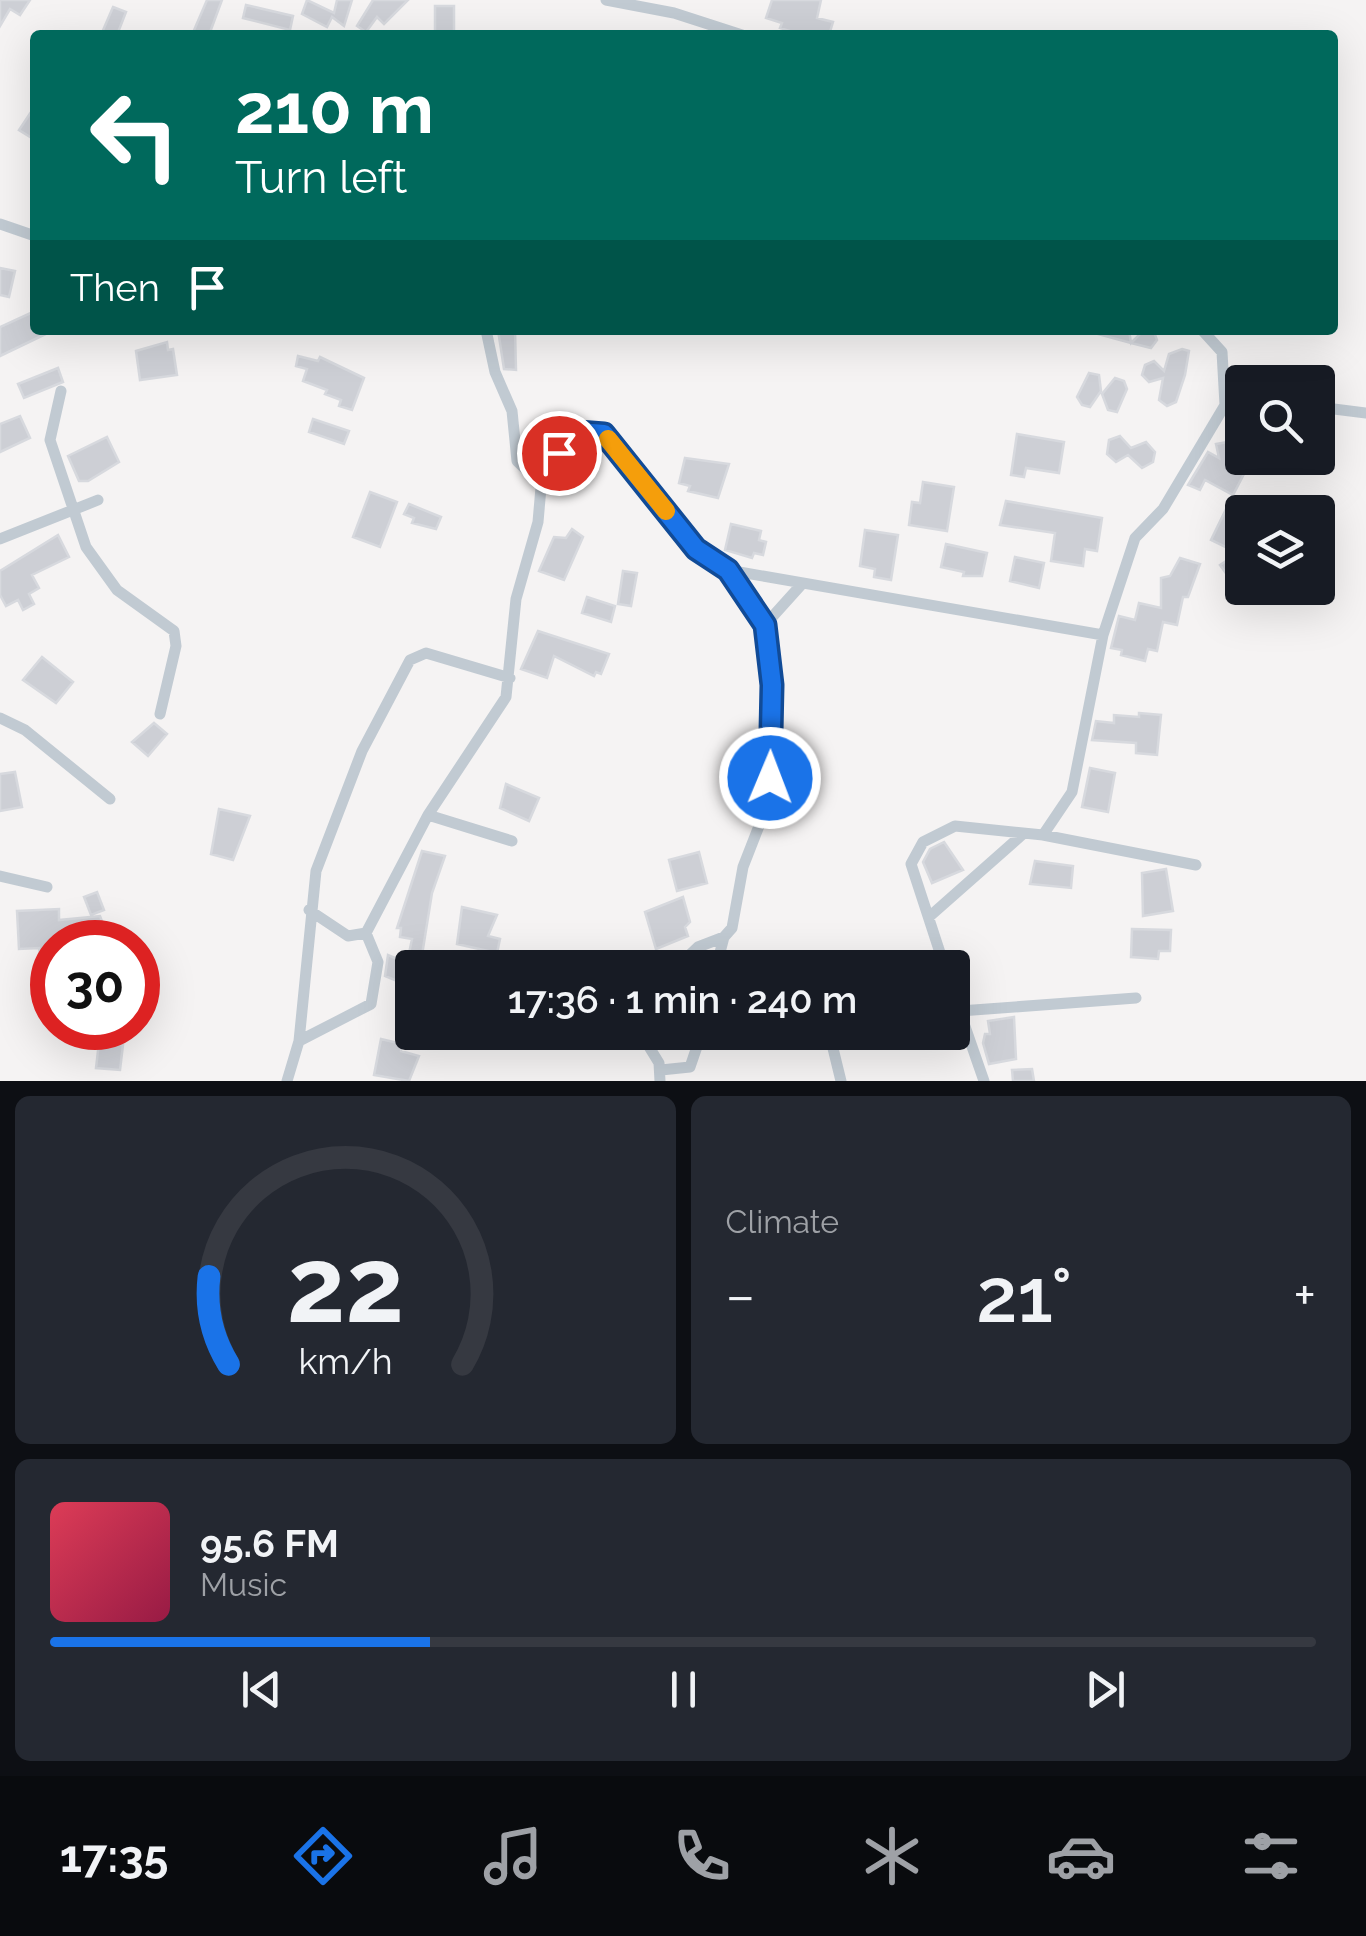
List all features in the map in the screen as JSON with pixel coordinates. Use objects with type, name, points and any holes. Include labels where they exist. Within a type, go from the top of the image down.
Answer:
[{"type":"street","points":[[606,0],[674,13],[727,30]]},
{"type":"street","points":[[0,224],[30,234]]},
{"type":"street","points":[[487,335],[495,372],[512,411],[517,461],[540,482]]},
{"type":"street","points":[[1043,836],[1072,792],[1103,635],[1140,530],[1163,508],[1225,406],[1222,352],[1207,335]]},
{"type":"street","points":[[60,391],[50,440],[70,508],[96,566],[132,603],[174,632],[176,646],[160,714]]},
{"type":"street","points":[[1335,409],[1366,412]]},
{"type":"street","points":[[366,933],[428,815],[504,703],[510,678],[516,598],[538,522],[540,482],[573,436],[582,431],[604,434],[696,549],[728,570],[1103,635]]},
{"type":"street","points":[[0,539],[98,500]]},
{"type":"street","points":[[721,950],[732,928],[743,867],[768,803],[772,685],[765,625],[728,570]]},
{"type":"street","points":[[765,625],[801,585]]},
{"type":"street","points":[[287,1081],[299,1042],[308,910],[328,831],[362,751],[413,656],[426,653],[510,678]]},
{"type":"street","points":[[0,718],[26,730],[110,799]]},
{"type":"street","points":[[428,815],[512,840]]},
{"type":"street","points":[[937,950],[913,877],[916,848],[938,831],[955,826],[1043,836],[1196,865]]},
{"type":"street","points":[[929,917],[1023,834]]},
{"type":"street","points":[[0,876],[48,888]]},
{"type":"street","points":[[308,910],[348,936],[366,933]]},
{"type":"street","points":[[299,1042],[371,1004],[378,962],[366,933]]},
{"type":"street","points":[[695,950],[724,937]]},
{"type":"street","points":[[970,1010],[1136,998]]},
{"type":"street","points":[[970,1040],[984,1081]]},
{"type":"street","points":[[648,1050],[660,1076],[690,1067],[696,1050]]},
{"type":"street","points":[[834,1050],[842,1081]]},
{"type":"building","points":[[0,0],[30,0],[20,15],[10,9],[0,26]]},
{"type":"building","points":[[207,0],[222,0],[211,30],[194,30]]},
{"type":"building","points":[[307,0],[334,13],[337,0],[352,0],[344,26],[332,17],[327,27],[302,14]]},
{"type":"building","points":[[373,0],[408,0],[384,24],[377,17],[367,30],[357,26]]},
{"type":"building","points":[[772,0],[821,0],[817,18],[833,22],[831,30],[786,30],[780,28],[782,23],[766,18]]},
{"type":"building","points":[[246,5],[293,16],[290,30],[243,18]]},
{"type":"building","points":[[435,6],[454,6],[454,30],[435,30]]},
{"type":"building","points":[[113,7],[126,12],[119,30],[103,30]]},
{"type":"building","points":[[30,114],[30,137],[19,130]]},
{"type":"building","points":[[0,268],[15,271],[9,297],[0,295]]},
{"type":"building","points":[[30,313],[30,335],[44,335],[0,356],[0,327]]},
{"type":"building","points":[[499,335],[515,335],[516,370],[504,369]]},
{"type":"building","points":[[1101,335],[1130,335],[1131,343]]},
{"type":"building","points":[[1139,335],[1155,335],[1157,340],[1151,348],[1131,343]]},
{"type":"building","points":[[167,342],[168,350],[173,349],[177,375],[140,380],[136,351]]},
{"type":"building","points":[[1182,349],[1189,351],[1185,375],[1176,402],[1167,406],[1159,400],[1163,378],[1149,382],[1142,375],[1145,365],[1154,361],[1164,371],[1169,354]]},
{"type":"building","points":[[298,356],[318,361],[320,357],[364,378],[352,410],[339,406],[341,400],[325,394],[327,390],[303,381],[307,369],[296,366]]},
{"type":"building","points":[[58,368],[63,382],[24,398],[18,384]]},
{"type":"building","points":[[1089,373],[1099,375],[1101,391],[1090,407],[1082,405],[1077,397]]},
{"type":"building","points":[[1115,378],[1124,381],[1127,389],[1117,412],[1108,410],[1102,394]]},
{"type":"building","points":[[20,416],[30,438],[0,452],[0,424]]},
{"type":"building","points":[[313,419],[349,431],[344,444],[309,432]]},
{"type":"building","points":[[1017,434],[1064,442],[1059,473],[1026,468],[1024,477],[1011,475]]},
{"type":"building","points":[[1120,436],[1131,448],[1146,442],[1155,452],[1153,462],[1142,468],[1128,455],[1116,462],[1107,454],[1109,440]]},
{"type":"building","points":[[107,437],[119,462],[88,481],[79,481],[68,456]]},
{"type":"building","points":[[1225,442],[1225,475],[1243,475],[1233,495],[1205,480],[1200,490],[1188,485],[1208,452],[1219,458],[1216,444]]},
{"type":"building","points":[[685,458],[729,464],[718,498],[688,491],[690,486],[679,483]]},
{"type":"building","points":[[923,482],[954,487],[947,531],[909,525],[912,502],[920,503]]},
{"type":"building","points":[[370,492],[397,502],[380,547],[353,537]]},
{"type":"building","points":[[1006,501],[1102,518],[1097,551],[1085,549],[1083,566],[1051,561],[1055,533],[1000,525]]},
{"type":"building","points":[[409,504],[441,517],[436,529],[412,523],[414,518],[404,514]]},
{"type":"building","points":[[1225,511],[1225,547],[1211,540]]},
{"type":"building","points":[[731,524],[761,531],[759,540],[766,542],[763,555],[754,553],[752,558],[725,550]]},
{"type":"building","points":[[572,529],[583,537],[564,580],[539,571],[554,537],[566,538]]},
{"type":"building","points":[[865,530],[898,535],[891,580],[874,577],[875,569],[860,566]]},
{"type":"building","points":[[58,535],[69,557],[32,575],[39,588],[29,594],[34,604],[23,610],[18,600],[6,606],[0,595],[0,571]]},
{"type":"building","points":[[946,544],[987,553],[982,576],[963,576],[964,572],[941,567]]},
{"type":"building","points":[[1015,557],[1044,563],[1039,588],[1010,581]]},
{"type":"building","points":[[1180,558],[1200,564],[1188,597],[1183,597],[1177,625],[1163,622],[1157,651],[1148,649],[1145,661],[1121,655],[1122,650],[1111,648],[1119,616],[1135,620],[1139,603],[1161,608],[1161,578],[1170,576]]},
{"type":"building","points":[[623,571],[637,573],[631,606],[618,604]]},
{"type":"building","points":[[587,597],[615,606],[611,622],[582,613]]},
{"type":"building","points":[[538,631],[609,654],[601,674],[596,672],[594,676],[554,656],[547,678],[521,669]]},
{"type":"building","points":[[42,657],[73,682],[56,703],[23,680]]},
{"type":"building","points":[[1139,713],[1161,715],[1157,755],[1136,753],[1136,743],[1092,740],[1096,721],[1114,723],[1114,715],[1139,717]]},
{"type":"building","points":[[154,723],[167,734],[148,756],[132,742]]},
{"type":"building","points":[[1090,768],[1115,773],[1108,812],[1082,807]]},
{"type":"building","points":[[15,772],[22,807],[0,811],[0,774]]},
{"type":"building","points":[[506,784],[539,798],[529,821],[500,808]]},
{"type":"building","points":[[219,809],[250,816],[233,860],[211,854]]},
{"type":"building","points":[[944,842],[963,870],[932,883],[923,862],[930,849]]},
{"type":"building","points":[[422,851],[445,856],[432,893],[423,950],[410,950],[412,939],[400,937],[401,928],[397,928]]},
{"type":"building","points":[[699,852],[707,883],[677,891],[669,860]]},
{"type":"building","points":[[1035,861],[1073,866],[1071,888],[1030,884]]},
{"type":"building","points":[[1166,869],[1173,911],[1143,916],[1142,873]]},
{"type":"building","points":[[97,892],[104,910],[91,915],[84,897]]},
{"type":"building","points":[[683,897],[690,922],[685,927],[688,936],[656,949],[645,912]]},
{"type":"building","points":[[462,907],[497,915],[488,936],[500,939],[498,950],[457,944]]},
{"type":"building","points":[[59,909],[59,920],[30,920],[30,948],[19,949],[17,911]]},
{"type":"building","points":[[100,916],[102,920],[59,920]]},
{"type":"building","points":[[1132,929],[1171,930],[1170,951],[1159,951],[1158,959],[1131,957]]},
{"type":"building","points":[[388,955],[395,958],[395,980],[385,976]]},
{"type":"building","points":[[1014,1017],[1016,1059],[989,1064],[983,1043],[985,1034],[990,1034],[988,1021]]},
{"type":"building","points":[[381,1039],[395,1042],[395,1050],[419,1056],[409,1081],[374,1075]]},
{"type":"building","points":[[98,1050],[122,1050],[120,1070],[96,1068]]},
{"type":"building","points":[[1032,1069],[1034,1081],[1013,1081],[1012,1070]]},
{"type":"slow traffic","points":[[608,439],[666,511]]},
{"type":"route","points":[[559,453],[578,432],[604,434],[696,549],[728,570],[765,625],[772,685],[770,778]]}]
